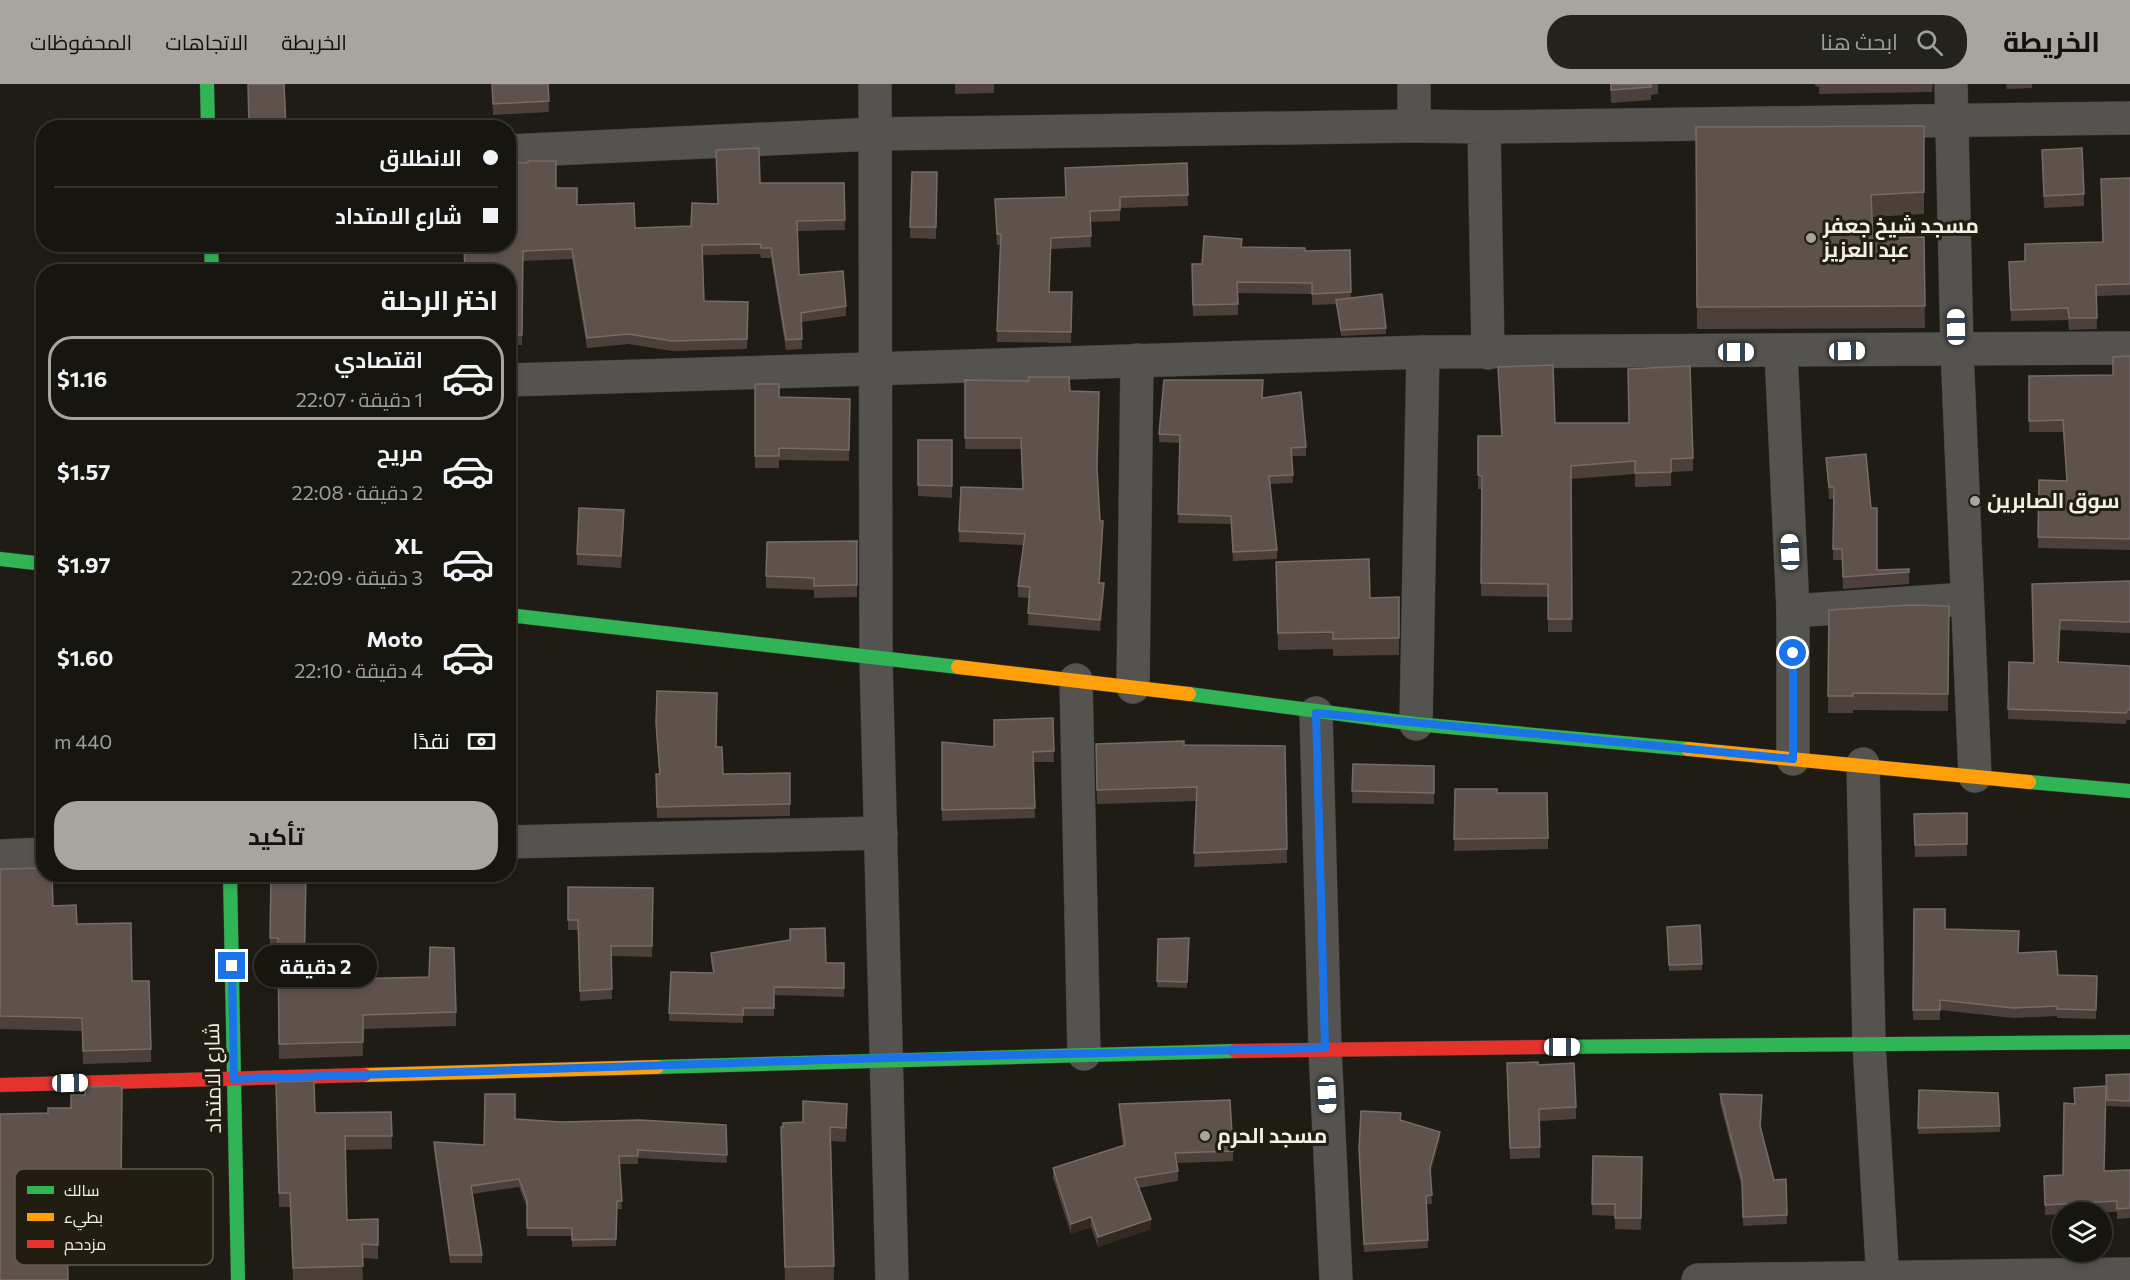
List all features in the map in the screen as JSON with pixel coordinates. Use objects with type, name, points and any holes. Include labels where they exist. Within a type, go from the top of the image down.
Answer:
[{"type":"street","points":[[207,84],[208,120]]},
{"type":"street","points":[[875,84],[876,659],[892,1280]]},
{"type":"street","points":[[1414,84],[1414,126]]},
{"type":"street","points":[[1951,84],[1957,350],[1975,776]]},
{"type":"street","points":[[516,151],[875,134],[2130,118]]},
{"type":"street","points":[[1484,127],[1488,353]]},
{"type":"street","points":[[516,381],[1423,352],[1781,352],[2130,348]]},
{"type":"street","points":[[1416,724],[1423,352]]},
{"type":"street","points":[[1781,352],[1793,611],[1793,759]]},
{"type":"street","points":[[1133,687],[1137,360]]},
{"type":"street","points":[[0,560],[36,563]]},
{"type":"street","points":[[1793,611],[1966,599]]},
{"type":"street","points":[[516,616],[876,659],[1076,680],[1316,713],[1416,724],[1863,764],[2130,791]]},
{"type":"street","points":[[1076,680],[1084,1054]]},
{"type":"street","points":[[1316,713],[1325,1048],[1336,1280]]},
{"type":"street","points":[[1863,764],[1869,1044],[1883,1278]]},
{"type":"street","points":[[516,842],[881,833]]},
{"type":"street","points":[[0,856],[36,854]]},
{"type":"street","name":"شارع الامتداد","points":[[230,882],[238,1280]]},
{"type":"street","points":[[0,1084],[234,1079],[888,1058],[1325,1048],[2130,1042]]},
{"type":"street","points":[[1698,1280],[2130,1274]]},
{"type":"building","points":[[248,84],[284,84],[286,120],[249,120]]},
{"type":"building","points":[[492,84],[548,84],[549,101],[493,104]]},
{"type":"building","points":[[1611,84],[1651,84],[1651,87],[1611,90]]},
{"type":"building","name":"مسجد شيخ جعفر عبد العزيز","points":[[1924,126],[1924,192],[1871,195],[1873,238],[1924,237],[1925,306],[1697,307],[1696,127]]},
{"type":"building","points":[[759,148],[760,183],[844,183],[845,220],[797,221],[799,275],[843,271],[846,306],[801,313],[802,339],[786,340],[771,248],[761,248],[760,244],[702,245],[704,301],[748,302],[747,339],[672,341],[628,334],[587,338],[572,249],[523,251],[522,335],[516,335],[516,264],[465,264],[464,252],[516,252],[516,162],[556,161],[556,188],[577,188],[577,205],[634,203],[635,228],[691,226],[692,203],[718,204],[716,150]]},
{"type":"building","points":[[2082,148],[2084,194],[2044,196],[2042,150]]},
{"type":"building","points":[[1187,163],[1188,195],[1120,197],[1120,210],[1090,211],[1091,236],[1051,238],[1049,292],[1072,292],[1071,332],[997,331],[1001,234],[997,234],[995,199],[1066,197],[1065,168]]},
{"type":"building","points":[[912,172],[937,172],[936,227],[910,227]]},
{"type":"building","points":[[2130,178],[2130,284],[2096,285],[2097,318],[2069,318],[2068,308],[2011,310],[2009,262],[2025,261],[2025,244],[2103,242],[2101,179]]},
{"type":"building","points":[[1204,236],[1242,239],[1241,247],[1305,248],[1305,251],[1350,250],[1351,292],[1312,294],[1312,283],[1237,282],[1238,304],[1193,305],[1192,264],[1202,264]]},
{"type":"building","points":[[1382,294],[1386,328],[1341,330],[1336,300]]},
{"type":"building","points":[[2130,356],[2130,539],[2038,537],[2039,480],[2067,481],[2063,420],[2029,421],[2029,376],[2113,375],[2113,357]]},
{"type":"building","points":[[1553,365],[1555,423],[1629,423],[1628,369],[1690,366],[1693,458],[1671,459],[1671,472],[1635,473],[1635,461],[1571,466],[1572,619],[1548,619],[1548,584],[1481,583],[1482,476],[1478,475],[1478,436],[1502,436],[1498,367]]},
{"type":"building","points":[[1029,377],[1069,377],[1070,391],[1099,392],[1097,468],[1100,521],[1103,521],[1099,583],[1104,583],[1100,620],[1028,613],[1030,587],[1018,586],[1025,534],[959,531],[961,487],[1023,489],[1021,438],[965,438],[965,380],[1029,381]]},
{"type":"building","points":[[1164,380],[1263,380],[1262,398],[1301,392],[1306,447],[1291,448],[1293,475],[1269,476],[1277,550],[1233,552],[1231,516],[1178,514],[1180,435],[1159,434]]},
{"type":"building","points":[[755,384],[779,384],[779,397],[850,399],[849,450],[779,448],[779,456],[755,456]]},
{"type":"building","points":[[918,440],[952,440],[952,486],[918,485]]},
{"type":"building","points":[[1866,454],[1871,508],[1877,508],[1877,570],[1909,569],[1909,572],[1843,577],[1842,549],[1833,549],[1834,487],[1829,487],[1826,458]]},
{"type":"building","points":[[579,508],[624,510],[621,556],[577,554]]},
{"type":"building","points":[[857,541],[857,585],[814,586],[814,578],[766,576],[767,542]]},
{"type":"building","points":[[1369,559],[1370,598],[1399,597],[1399,638],[1333,639],[1333,632],[1278,633],[1276,562]]},
{"type":"building","points":[[2130,581],[2130,622],[2060,620],[2058,662],[2130,666],[2130,710],[2126,713],[2008,709],[2009,662],[2034,663],[2032,584]]},
{"type":"building","points":[[1910,605],[1949,606],[1948,694],[1853,693],[1853,696],[1828,696],[1829,610]]},
{"type":"building","points":[[657,691],[717,693],[716,747],[722,747],[723,774],[790,773],[790,804],[657,807],[656,774],[660,774],[656,723]]},
{"type":"building","points":[[1053,718],[1054,751],[1033,752],[1035,808],[942,810],[942,742],[994,747],[994,720]]},
{"type":"building","points":[[1184,741],[1184,745],[1285,746],[1287,849],[1194,853],[1197,787],[1097,790],[1096,744]]},
{"type":"building","points":[[1353,764],[1434,766],[1434,793],[1352,791]]},
{"type":"building","points":[[1455,789],[1497,789],[1497,793],[1547,793],[1548,838],[1454,839]]},
{"type":"building","points":[[1967,813],[1967,844],[1915,845],[1914,814]]},
{"type":"building","points":[[36,868],[36,882],[52,882],[53,906],[76,905],[77,924],[131,923],[132,981],[149,981],[151,1049],[83,1051],[82,1018],[0,1016],[0,869]]},
{"type":"building","points":[[271,882],[306,882],[304,980],[429,977],[430,947],[454,948],[456,1012],[363,1015],[363,1042],[279,1044],[278,938],[270,938]]},
{"type":"building","points":[[568,887],[653,888],[652,946],[611,946],[612,989],[580,991],[578,920],[568,920]]},
{"type":"building","points":[[1914,909],[1945,909],[1945,929],[2019,931],[2018,953],[2056,951],[2058,975],[2097,976],[2096,1010],[2057,1009],[2057,1006],[2013,1008],[1940,1000],[1940,1010],[1913,1010]]},
{"type":"building","points":[[1700,925],[1702,964],[1669,965],[1667,927]]},
{"type":"building","points":[[825,928],[826,963],[844,963],[844,988],[774,987],[774,1008],[743,1008],[743,1015],[669,1013],[671,972],[714,973],[711,953],[790,940],[790,929]]},
{"type":"building","points":[[1189,938],[1187,982],[1157,981],[1158,939]]},
{"type":"building","points":[[1538,1062],[1538,1065],[1574,1063],[1576,1107],[1539,1109],[1540,1147],[1510,1148],[1507,1063]]},
{"type":"building","points":[[2130,1074],[2130,1101],[2107,1100],[2106,1075]]},
{"type":"building","points":[[314,1081],[315,1113],[391,1112],[392,1136],[345,1136],[347,1220],[378,1219],[378,1245],[362,1244],[363,1266],[293,1268],[290,1193],[279,1193],[276,1082]]},
{"type":"building","points":[[122,1086],[121,1169],[15,1169],[15,1265],[68,1265],[68,1280],[0,1280],[0,1114],[48,1113],[48,1108],[71,1108],[71,1095],[85,1095],[85,1087]]},
{"type":"building","points":[[2106,1086],[2104,1171],[2130,1170],[2130,1208],[2117,1209],[2117,1201],[2052,1202],[2052,1205],[2045,1205],[2044,1176],[2063,1175],[2064,1103],[2075,1104],[2074,1088]]},
{"type":"building","points":[[1919,1090],[1998,1093],[2000,1126],[1918,1128]]},
{"type":"building","points":[[485,1094],[515,1094],[515,1119],[561,1122],[640,1120],[726,1125],[727,1155],[638,1150],[638,1156],[619,1156],[622,1201],[617,1201],[616,1239],[572,1240],[572,1228],[527,1228],[527,1201],[519,1179],[471,1186],[482,1255],[450,1255],[434,1142],[484,1145]]},
{"type":"building","points":[[1720,1094],[1762,1095],[1760,1126],[1774,1180],[1786,1179],[1787,1215],[1743,1217],[1742,1180]]},
{"type":"building","points":[[1230,1100],[1233,1151],[1175,1153],[1178,1171],[1135,1178],[1151,1219],[1098,1237],[1091,1217],[1071,1224],[1053,1168],[1125,1145],[1119,1104]]},
{"type":"building","points":[[803,1101],[847,1104],[846,1128],[830,1127],[834,1266],[785,1267],[781,1127],[783,1123],[803,1122]]},
{"type":"building","points":[[1361,1111],[1401,1113],[1400,1120],[1440,1132],[1430,1168],[1432,1195],[1426,1196],[1428,1240],[1364,1244],[1359,1148]]},
{"type":"building","points":[[1593,1156],[1642,1157],[1641,1218],[1615,1218],[1615,1204],[1592,1204]]},
{"type":"traffic: fast","points":[[207,84],[208,120]]},
{"type":"traffic: fast","points":[[211,252],[212,264]]},
{"type":"traffic: fast","points":[[0,559],[36,563]]},
{"type":"traffic: fast","points":[[516,616],[958,667]]},
{"type":"traffic: fast","points":[[1189,694],[1416,724],[1688,749]]},
{"type":"traffic: fast","points":[[2029,782],[2130,791]]},
{"type":"traffic: fast","points":[[230,882],[238,1280]]},
{"type":"traffic: fast","points":[[1546,1047],[2130,1042]]},
{"type":"traffic: fast","points":[[657,1067],[1235,1051]]},
{"type":"traffic: slow","points":[[958,667],[1189,694]]},
{"type":"traffic: slow","points":[[1688,749],[2029,782]]},
{"type":"traffic: slow","points":[[364,1075],[657,1067]]},
{"type":"traffic: jam","points":[[1235,1051],[1546,1047]]},
{"type":"traffic: jam","points":[[0,1085],[364,1075]]},
{"type":"place","name":"مسجد شيخ جعفر عبد العزيز","points":[[1811,238]]},
{"type":"place","name":"سوق الصابرين","points":[[1975,501]]},
{"type":"place","name":"مسجد الحرم","points":[[1205,1136]]},
{"type":"route","points":[[232,966],[234,1079],[888,1058],[1325,1048],[1316,713],[1793,759],[1793,653]]}]
